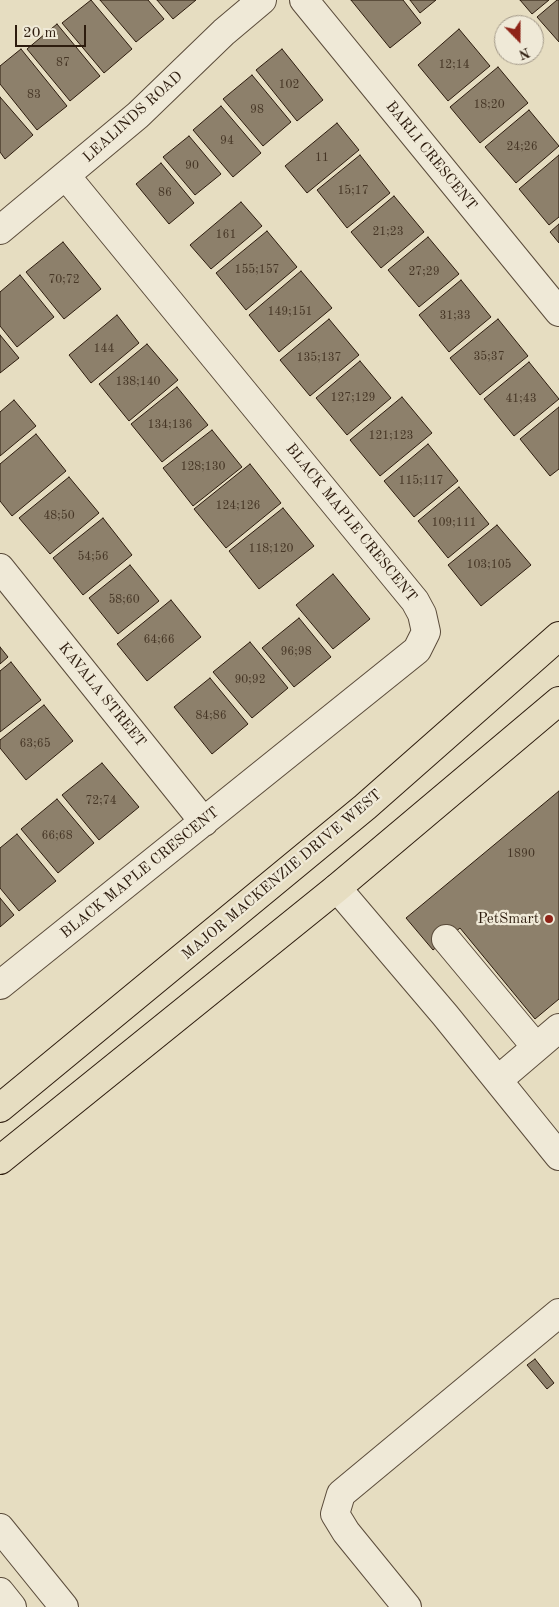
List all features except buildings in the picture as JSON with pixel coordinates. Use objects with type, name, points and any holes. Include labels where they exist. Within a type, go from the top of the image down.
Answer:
[{"type":"main road","name":"MAJOR MACKENZIE DRIVE WEST","points":[[0,1108],[365,807],[559,636]]},
{"type":"main road","points":[[0,1160],[337,888],[559,701]]},
{"type":"street","name":"LEALINDS ROAD","points":[[0,230],[138,115],[224,32],[262,0]]},
{"type":"street","name":"BARLI CRESCENT","points":[[304,0],[559,312]]},
{"type":"street","name":"BLACK MAPLE CRESCENT","points":[[0,984],[417,650],[426,632],[422,614],[415,601],[66,176]]},
{"type":"street","name":"KAVALA STREET","points":[[0,568],[204,822]]},
{"type":"street","points":[[337,888],[498,1080],[559,1156]]},
{"type":"street","points":[[446,939],[536,1047]]},
{"type":"street","points":[[498,1080],[559,1028]]},
{"type":"street","points":[[407,1607],[346,1532],[335,1514],[342,1494],[559,1313]]},
{"type":"street","points":[[0,1528],[64,1607]]},
{"type":"street","points":[[0,1592],[12,1607]]},
{"type":"place","name":"PetSmart","points":[[549,919]]}]
